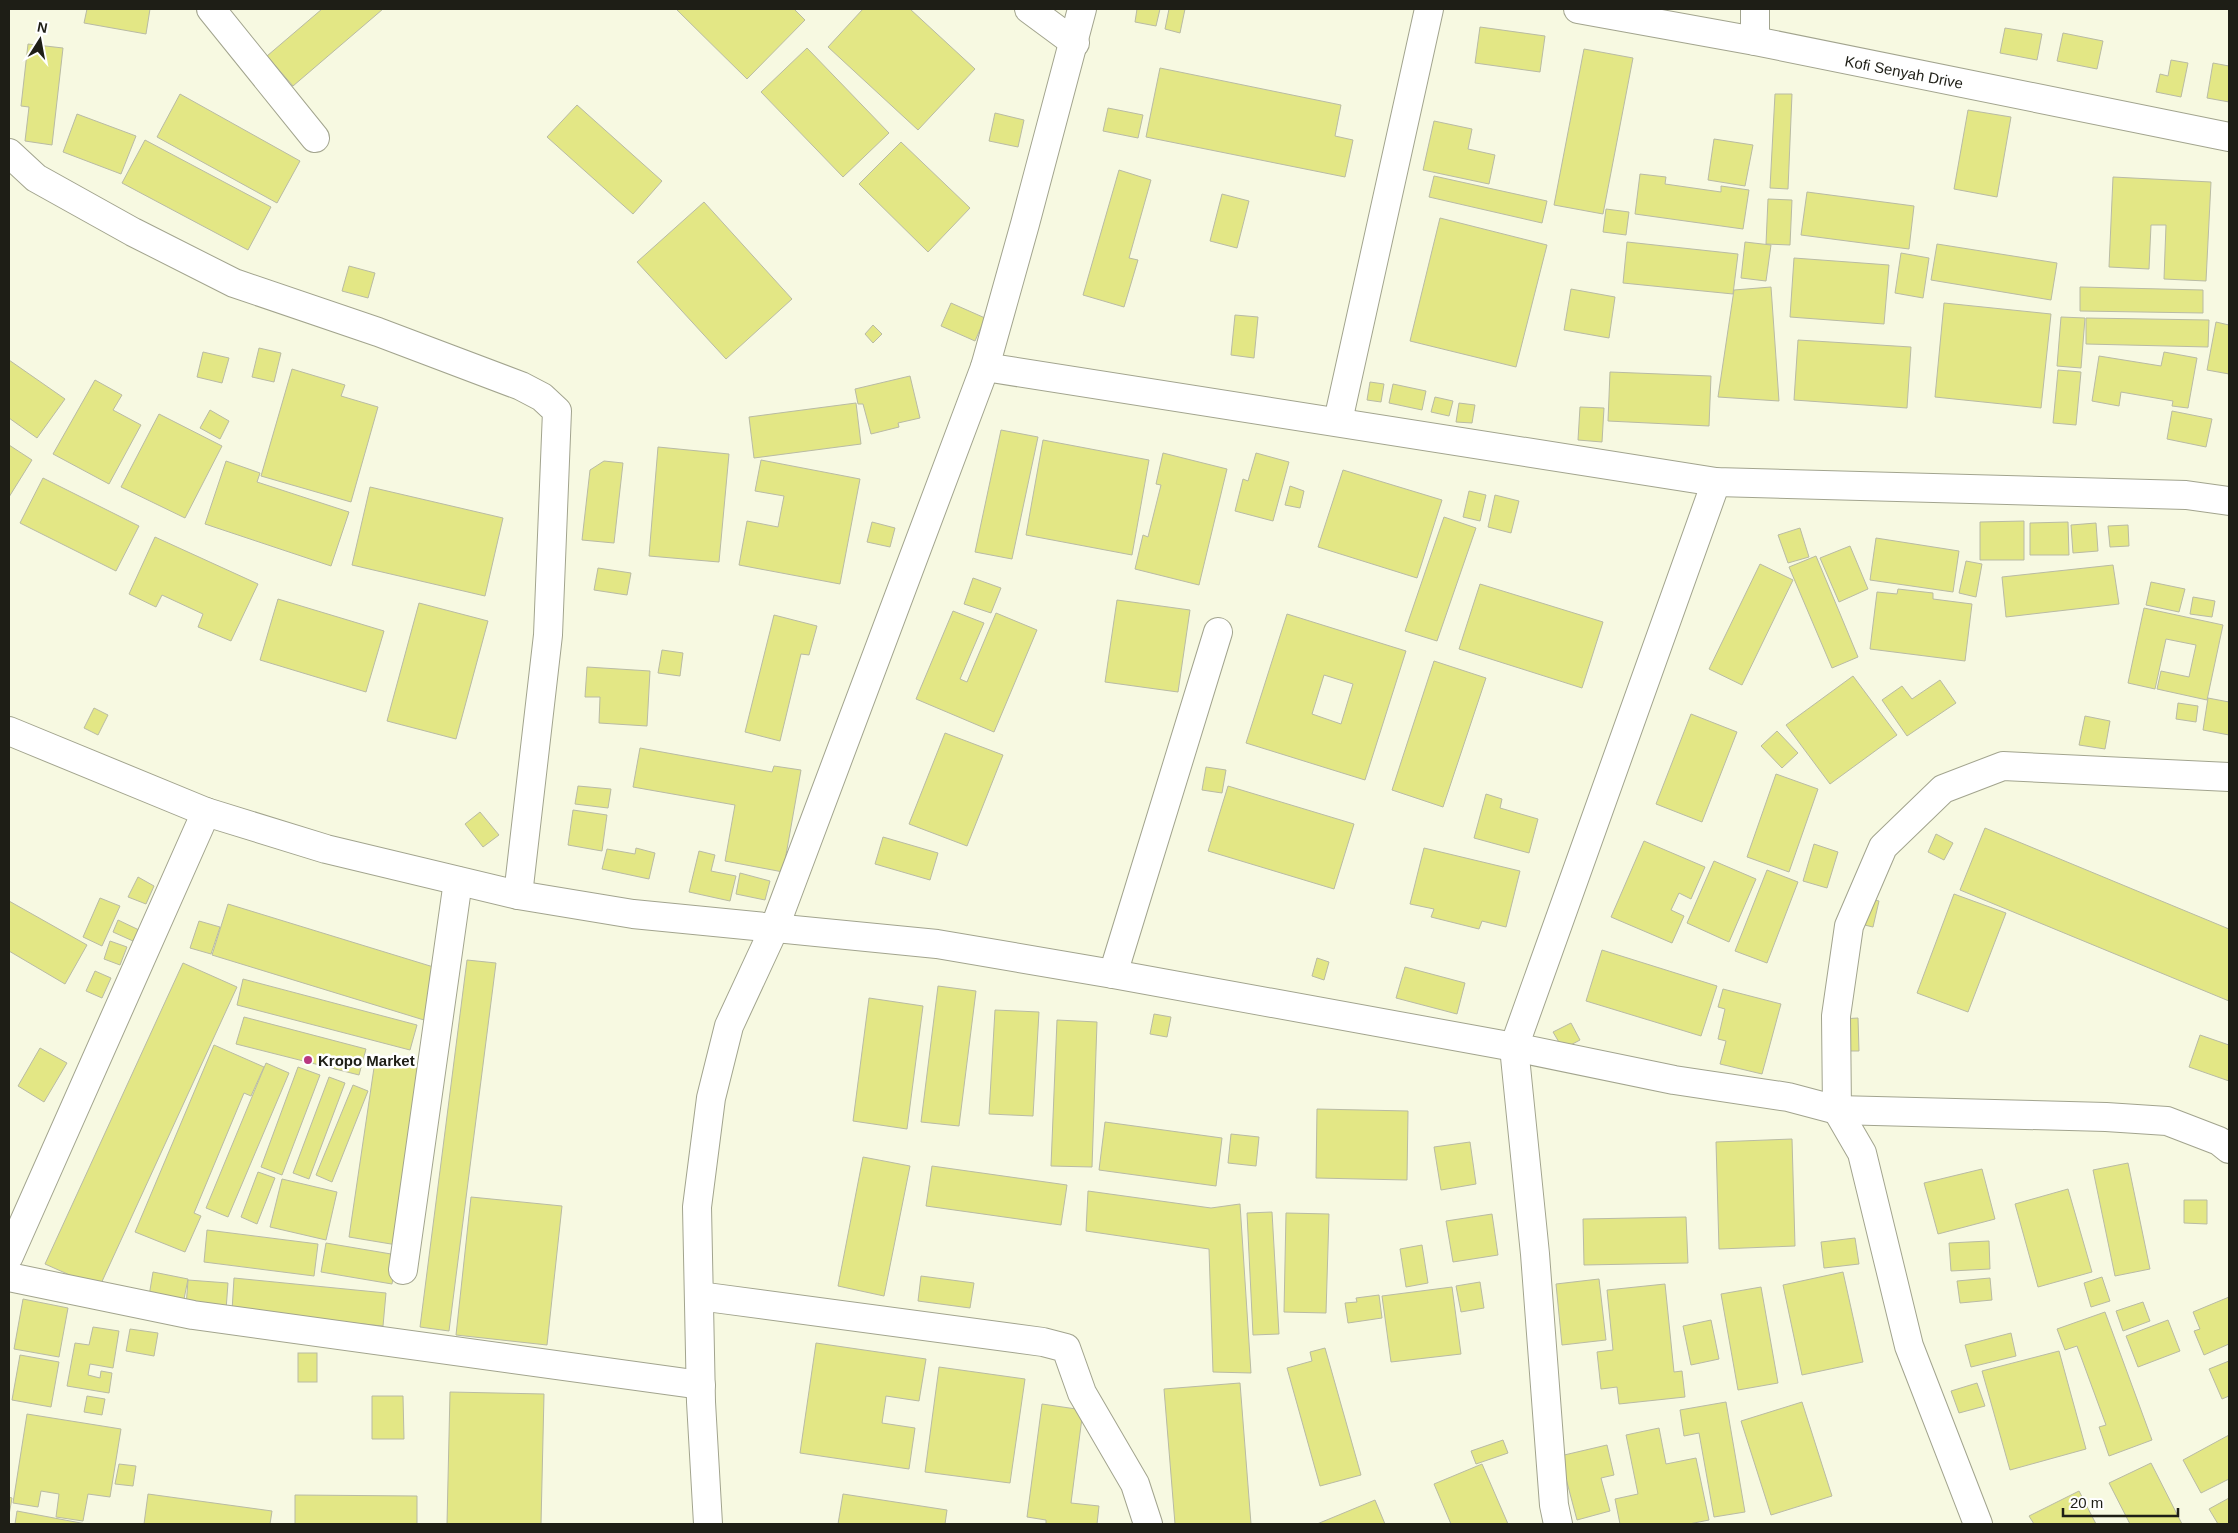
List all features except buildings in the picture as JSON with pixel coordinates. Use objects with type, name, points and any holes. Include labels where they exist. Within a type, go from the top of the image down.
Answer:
[{"type":"street","points":[[211,9],[315,138]]},
{"type":"street","points":[[1029,9],[1075,42]]},
{"type":"street","points":[[708,1524],[701,1385],[698,1207],[711,1098],[730,1026],[774,929],[984,366],[1075,42],[1082,9]]},
{"type":"street","points":[[1338,421],[1429,9]]},
{"type":"street","name":"Kofi Senyah Drive","points":[[1578,9],[1755,41],[2229,138]]},
{"type":"street","points":[[1755,41],[1756,9]]},
{"type":"street","points":[[9,153],[36,178],[133,232],[234,283],[378,332],[522,386],[542,397],[556,411],[548,635],[518,895]]},
{"type":"street","points":[[984,366],[1716,482],[2186,495],[2229,501]]},
{"type":"street","points":[[1558,1524],[1554,1505],[1535,1254],[1514,1048],[1716,482]]},
{"type":"street","points":[[1113,974],[1218,632]]},
{"type":"street","points":[[9,731],[206,812],[326,849],[518,895],[633,914],[937,944],[1113,974],[1514,1048],[1674,1080],[1788,1098],[1837,1110],[2106,1117],[2167,1122],[2219,1141],[2229,1149]]},
{"type":"street","points":[[1978,1524],[1909,1346],[1862,1153],[1837,1110],[1836,1016],[1849,926],[1883,846],[1943,789],[2003,766],[2229,778]]},
{"type":"street","points":[[9,1256],[206,812]]},
{"type":"street","points":[[403,1270],[458,881]]},
{"type":"street","points":[[9,1277],[194,1314],[701,1385]]},
{"type":"street","points":[[699,1296],[1043,1342],[1066,1348],[1082,1393],[1135,1484],[1148,1524]]},
{"type":"place","name":"Kropo Market","points":[[308,1060]]}]
